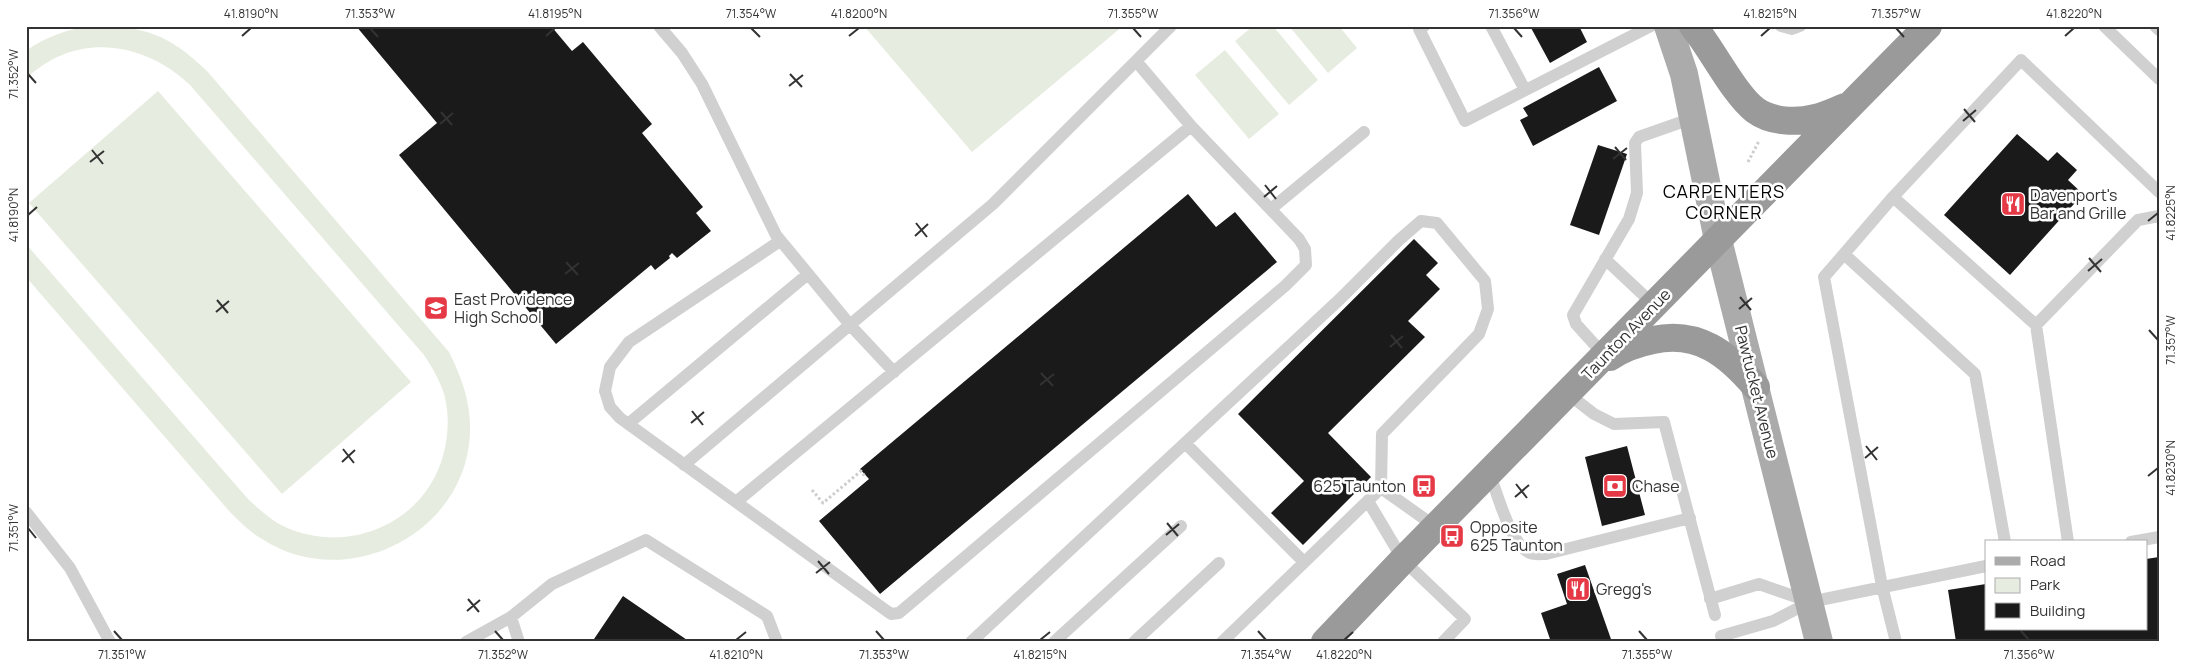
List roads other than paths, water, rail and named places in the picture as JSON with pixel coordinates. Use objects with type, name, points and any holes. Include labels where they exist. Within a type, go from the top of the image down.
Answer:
[{"type":"highway","points":[[1693,26],[1744,99],[1756,111],[1782,120],[1799,120],[1816,118],[1851,105]]},
{"type":"highway","name":"Taunton Avenue","points":[[1325,642],[1489,472],[1928,26]]},
{"type":"highway","points":[[1599,361],[1620,350],[1645,342],[1666,337],[1685,338],[1713,347],[1728,357],[1756,387]]},
{"type":"main road","name":"Pawtucket Avenue","points":[[1668,26],[1684,74],[1718,240],[1819,642]]},
{"type":"lane","points":[[659,26],[682,53],[702,84],[759,204],[780,241],[851,326],[894,372]]},
{"type":"lane","points":[[684,465],[851,326],[993,204],[1171,26]]},
{"type":"lane","points":[[1424,26],[1419,29],[1465,120],[1651,26]]},
{"type":"lane","points":[[1492,26],[1525,90]]},
{"type":"lane","points":[[1781,26],[1792,29],[1800,26]]},
{"type":"lane","points":[[2104,26],[2159,79]]},
{"type":"lane","points":[[2155,26],[2159,30]]},
{"type":"lane","points":[[1896,642],[1882,586],[1824,277],[1894,197],[2022,60],[2159,192]]},
{"type":"lane","points":[[780,241],[629,342],[610,367],[606,391],[610,407],[628,424],[891,614],[899,613],[1285,286],[1306,265],[1305,250],[1302,244],[1191,126],[1136,61]]},
{"type":"lane","points":[[1599,361],[1576,324],[1573,315],[1629,219],[1637,193],[1635,143],[1639,137],[1693,118]]},
{"type":"lane","points":[[736,502],[1191,126]]},
{"type":"lane","points":[[1271,209],[1364,132]]},
{"type":"lane","points":[[1894,197],[2036,325],[2068,540]]},
{"type":"lane","points":[[2036,325],[2138,220],[2159,216]]},
{"type":"lane","points":[[972,642],[1340,299],[1399,240],[1421,221],[1437,223],[1485,281],[1488,309],[1479,334],[1382,434],[1381,488],[1222,642]]},
{"type":"lane","points":[[1844,254],[1975,374],[2005,540]]},
{"type":"lane","points":[[1605,259],[1654,305]]},
{"type":"lane","points":[[628,424],[808,274]]},
{"type":"lane","points":[[1567,393],[1594,414],[1614,424],[1664,422],[1715,615]]},
{"type":"lane","points":[[1184,443],[1304,562]]},
{"type":"lane","points":[[1489,472],[1517,541],[1530,552],[1537,554],[1546,554],[1690,518]]},
{"type":"lane","points":[[1381,488],[1436,527]]},
{"type":"lane","points":[[1368,501],[1403,560],[1465,619],[1450,640]]},
{"type":"lane","points":[[26,512],[70,568],[110,642]]},
{"type":"lane","points":[[1054,642],[1181,526]]},
{"type":"lane","points":[[2143,540],[2159,537]]},
{"type":"lane","points":[[466,642],[512,617],[552,584],[646,540],[767,616],[777,642]]},
{"type":"lane","points":[[1134,642],[1219,563]]},
{"type":"lane","points":[[1721,636],[1773,621],[1810,602],[1985,566]]},
{"type":"lane","points":[[1710,598],[1759,584],[1810,602]]},
{"type":"lane","points":[[512,617],[519,642]]},
{"type":"place","name":"Davenport's Bar and Grille","points":[[2013,204]]},
{"type":"place","name":"East Providence High School","points":[[436,308]]},
{"type":"place","name":"625 Taunton","points":[[1424,486]]},
{"type":"place","name":"Chase","points":[[1615,486]]},
{"type":"place","name":"Opposite 625 Taunton","points":[[1452,536]]},
{"type":"place","name":"Gregg's","points":[[1578,589]]},
{"type":"district","name":"CARPENTERS CORNER","points":[[1724,202]]}]
